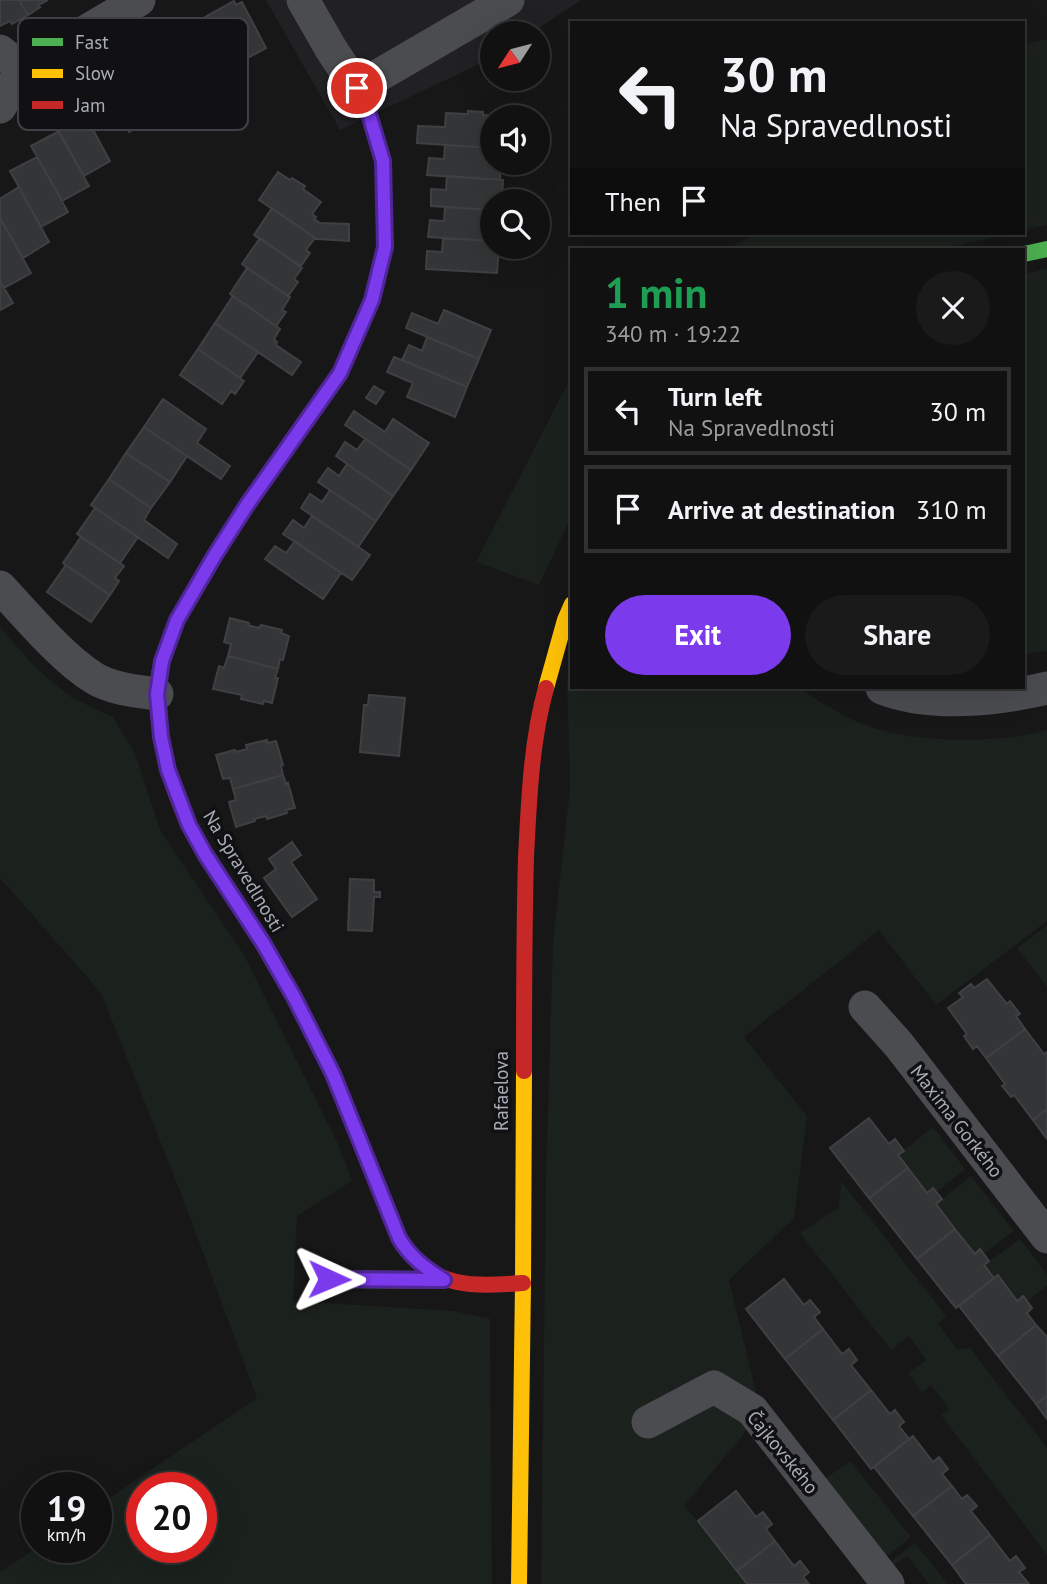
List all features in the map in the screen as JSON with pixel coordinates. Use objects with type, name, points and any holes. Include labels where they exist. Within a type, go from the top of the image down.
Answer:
[{"type":"street","points":[[101,18],[139,0]]},
{"type":"street","points":[[303,0],[357,88],[508,0]]},
{"type":"street","points":[[0,107],[11,60]]},
{"type":"street","name":"Na Spravedlnosti","points":[[357,88],[369,114],[383,161],[385,247],[372,300],[340,373],[247,505],[177,620],[162,661],[157,694],[161,737],[168,770],[189,825],[294,997],[333,1074],[399,1238],[414,1258],[444,1280],[472,1286],[523,1283]]},
{"type":"street","points":[[1025,254],[1047,248]]},
{"type":"street","points":[[0,587],[68,657],[95,679],[122,689],[157,694]]},
{"type":"street","name":"Rafaelova","points":[[519,1584],[524,921],[529,791],[541,703],[570,609]]},
{"type":"street","points":[[885,689],[900,695],[946,701],[1047,688]]},
{"type":"street","name":"Maxima Gorkého","points":[[865,1007],[899,1045],[1047,1237]]},
{"type":"street","name":"Čajkovského","points":[[648,1422],[714,1387],[752,1410],[888,1584]]},
{"type":"lane","points":[[329,1279],[444,1280]]},
{"type":"shaded area","points":[[266,0],[581,0],[549,21],[480,21],[480,64],[340,130]]},
{"type":"shaded area","points":[[1047,39],[1047,225],[1025,230],[1025,45]]},
{"type":"shaded area","points":[[753,235],[1004,235],[945,248],[729,248]]},
{"type":"shaded area","points":[[1047,269],[1047,651],[1025,654],[1025,274]]},
{"type":"shaded area","points":[[570,379],[570,519],[539,585],[476,562]]},
{"type":"shaded area","points":[[0,627],[35,667],[72,698],[113,717],[135,753],[161,832],[244,955],[339,1146],[352,1181],[297,1216],[293,1301],[454,1311],[490,1319],[492,1584],[0,1584],[0,1572],[21,1558],[21,1563],[112,1563],[112,1496],[126,1487],[126,1563],[217,1563],[217,1472],[148,1472],[257,1398],[182,1196],[101,993],[0,878]]},
{"type":"shaded area","points":[[570,670],[570,689],[801,689],[860,723],[902,735],[927,738],[979,740],[1047,730],[1047,921],[936,1005],[879,930],[744,1037],[807,1116],[794,1218],[729,1280],[761,1413],[684,1506],[747,1584],[541,1584],[546,1180],[553,942],[570,788],[567,681]]},
{"type":"shaded area","points":[[1047,925],[1047,987],[1017,948]]},
{"type":"shaded area","points":[[933,1127],[965,1169],[936,1193],[933,1188],[927,1193],[898,1155]]},
{"type":"shaded area","points":[[971,1176],[1014,1231],[983,1254],[980,1250],[975,1254],[936,1204]]},
{"type":"shaded area","points":[[841,1181],[946,1316],[938,1323],[957,1349],[970,1348],[1047,1448],[1047,1555],[941,1415],[949,1409],[931,1385],[922,1392],[908,1373],[926,1360],[909,1336],[891,1350],[800,1233],[839,1207]]},
{"type":"shaded area","points":[[1020,1239],[1047,1274],[1047,1286],[1027,1301],[1017,1301],[998,1276],[994,1278],[984,1265]]},
{"type":"shaded area","points":[[850,1461],[911,1537],[877,1564],[815,1486]]},
{"type":"shaded area","points":[[915,1543],[948,1584],[929,1584],[907,1556],[893,1566],[883,1567]]},
{"type":"building","points":[[0,0],[19,0],[28,15],[18,18],[12,24],[10,21],[0,26]]},
{"type":"building","points":[[19,0],[48,0],[28,15]]},
{"type":"building","points":[[234,1],[236,5],[242,2],[266,48],[248,58],[248,18],[207,16]]},
{"type":"building","points":[[468,111],[480,112],[480,147],[417,143],[418,126],[445,127],[446,113],[468,114]]},
{"type":"building","points":[[57,130],[93,130],[110,161],[84,176]]},
{"type":"building","points":[[59,131],[89,186],[62,201],[31,146]]},
{"type":"building","points":[[445,145],[480,147],[480,175],[500,175],[500,180],[427,175],[429,158],[444,159]]},
{"type":"building","points":[[37,157],[68,212],[41,227],[10,171]]},
{"type":"building","points":[[278,172],[305,186],[303,189],[321,202],[312,214],[316,217],[314,219],[320,223],[349,224],[349,241],[317,239],[259,200]]},
{"type":"building","points":[[447,176],[503,180],[503,189],[480,189],[480,209],[431,206],[431,189],[446,190]]},
{"type":"building","points":[[19,187],[49,242],[23,258],[0,218],[0,199]]},
{"type":"building","points":[[445,207],[480,209],[480,240],[428,237],[430,220],[444,221]]},
{"type":"building","points":[[272,208],[315,238],[306,250],[310,253],[301,266],[254,235]]},
{"type":"building","points":[[0,218],[31,273],[4,288],[0,281]]},
{"type":"building","points":[[260,238],[302,268],[294,279],[298,282],[288,296],[242,264]]},
{"type":"building","points":[[443,238],[480,240],[480,259],[498,259],[497,273],[426,269],[427,251],[442,252]]},
{"type":"building","points":[[247,268],[290,297],[282,310],[286,312],[276,326],[230,294]]},
{"type":"building","points":[[0,281],[13,303],[0,310]]},
{"type":"building","points":[[233,296],[280,329],[274,339],[276,345],[301,362],[292,375],[215,323]]},
{"type":"building","points":[[444,310],[491,330],[479,359],[406,328],[412,313],[438,324]]},
{"type":"building","points":[[215,323],[258,352],[240,378],[198,349]]},
{"type":"building","points":[[427,337],[479,359],[467,387],[402,360],[409,345],[422,351]]},
{"type":"building","points":[[198,349],[244,381],[235,394],[231,391],[222,404],[180,375]]},
{"type":"building","points":[[394,357],[467,387],[455,417],[407,397],[413,383],[387,372]]},
{"type":"building","points":[[374,386],[384,392],[376,404],[366,398]]},
{"type":"building","points":[[163,399],[206,429],[197,443],[230,466],[221,479],[144,427]]},
{"type":"building","points":[[354,411],[385,432],[393,419],[429,443],[411,470],[345,425]]},
{"type":"building","points":[[144,427],[187,456],[170,482],[126,453]]},
{"type":"building","points":[[365,439],[411,470],[393,496],[336,456],[345,442],[357,450]]},
{"type":"building","points":[[126,453],[170,482],[151,508],[109,479]]},
{"type":"building","points":[[347,464],[393,496],[376,521],[318,482],[328,468],[339,476]]},
{"type":"building","points":[[109,479],[151,508],[144,520],[177,544],[168,558],[91,505]]},
{"type":"building","points":[[330,490],[376,521],[358,547],[301,508],[310,494],[322,502]]},
{"type":"building","points":[[95,508],[138,537],[120,563],[77,534]]},
{"type":"building","points":[[312,516],[370,555],[352,580],[283,534],[293,520],[304,528]]},
{"type":"building","points":[[81,537],[124,566],[115,578],[119,581],[110,595],[63,563]]},
{"type":"building","points":[[295,541],[341,573],[323,599],[265,559],[275,546],[286,553]]},
{"type":"building","points":[[66,565],[110,595],[91,622],[47,592]]},
{"type":"building","points":[[230,618],[259,628],[261,625],[282,630],[281,633],[289,636],[278,669],[228,656],[231,644],[224,642]]},
{"type":"building","points":[[228,656],[278,669],[272,703],[264,701],[263,704],[241,699],[242,695],[213,689],[219,666],[224,668]]},
{"type":"building","points":[[369,695],[405,698],[399,756],[360,752],[364,705],[368,705]]},
{"type":"building","points":[[267,740],[268,743],[276,741],[283,775],[233,789],[230,778],[223,779],[216,755],[247,749],[246,745]]},
{"type":"building","points":[[283,775],[295,808],[286,810],[287,813],[267,819],[266,816],[254,819],[255,821],[236,827],[229,802],[236,800],[233,789]]},
{"type":"building","points":[[292,842],[301,855],[291,862],[317,899],[292,917],[264,878],[276,869],[269,859]]},
{"type":"building","points":[[350,879],[374,880],[374,892],[380,892],[380,897],[374,897],[372,931],[348,930]]},
{"type":"building","points":[[987,979],[1007,1004],[1010,1001],[1020,1014],[1016,1016],[1025,1029],[986,1058],[977,1046],[973,1049],[964,1036],[967,1034],[948,1008],[963,997],[959,993],[971,984],[974,988]]},
{"type":"building","points":[[1025,1029],[1044,1054],[1047,1052],[1047,1109],[1033,1120],[1014,1095],[1011,1097],[1002,1086],[1005,1084],[986,1058]]},
{"type":"building","points":[[1047,1109],[1047,1139],[1033,1120]]},
{"type":"building","points":[[869,1118],[889,1144],[895,1139],[904,1151],[898,1155],[908,1168],[869,1198],[830,1148]]},
{"type":"building","points":[[908,1168],[927,1193],[933,1188],[942,1199],[936,1204],[955,1229],[917,1259],[869,1198]]},
{"type":"building","points":[[955,1229],[975,1254],[980,1249],[989,1261],[984,1265],[994,1278],[956,1308],[917,1259]]},
{"type":"building","points":[[998,1275],[1017,1301],[1023,1296],[1027,1301],[1032,1308],[1027,1313],[1036,1325],[998,1356],[959,1306]]},
{"type":"building","points":[[784,1279],[804,1305],[810,1300],[820,1312],[814,1317],[823,1329],[785,1359],[746,1309]]},
{"type":"building","points":[[1036,1325],[1047,1337],[1047,1396],[1036,1404],[998,1356]]},
{"type":"building","points":[[823,1329],[842,1354],[849,1349],[857,1360],[851,1365],[871,1390],[833,1420],[785,1359]]},
{"type":"building","points":[[871,1390],[890,1414],[895,1410],[904,1422],[899,1426],[909,1439],[871,1469],[833,1420]]},
{"type":"building","points":[[1047,1396],[1047,1419],[1036,1404]]},
{"type":"building","points":[[913,1436],[933,1462],[939,1457],[948,1469],[942,1474],[952,1486],[913,1516],[874,1467]]},
{"type":"building","points":[[952,1486],[962,1499],[967,1495],[977,1506],[971,1511],[990,1535],[952,1565],[913,1516]]},
{"type":"building","points":[[736,1491],[756,1517],[763,1512],[772,1524],[766,1529],[775,1541],[737,1571],[698,1521]]},
{"type":"building","points":[[990,1535],[1010,1561],[1016,1556],[1025,1568],[1019,1572],[1029,1584],[966,1584],[952,1565]]},
{"type":"building","points":[[775,1541],[794,1566],[800,1561],[809,1572],[803,1577],[809,1584],[747,1584],[737,1571]]},
{"type":"traffic: fast","points":[[1025,254],[1047,249]]},
{"type":"traffic: fast","points":[[164,656],[177,620],[215,555],[345,363]]},
{"type":"traffic: fast","points":[[267,951],[333,1074],[399,1238],[406,1248]]},
{"type":"traffic: slow","points":[[546,688],[570,609]]},
{"type":"traffic: slow","points":[[519,1584],[524,1071]]},
{"type":"traffic: jam","points":[[345,363],[372,300],[385,247],[383,161],[369,114],[357,88]]},
{"type":"traffic: jam","points":[[164,656],[158,679],[158,712],[161,738],[175,790],[197,840],[267,951]]},
{"type":"traffic: jam","points":[[524,1071],[528,814],[534,750],[546,688]]},
{"type":"traffic: jam","points":[[406,1248],[430,1272],[444,1278],[474,1284],[523,1283]]},
{"type":"route","points":[[329,1279],[444,1280],[414,1258],[399,1238],[333,1074],[294,997],[189,825],[168,770],[161,737],[157,694],[162,661],[177,620],[247,505],[340,373],[372,300],[385,247],[383,161],[369,114],[357,88]]}]
